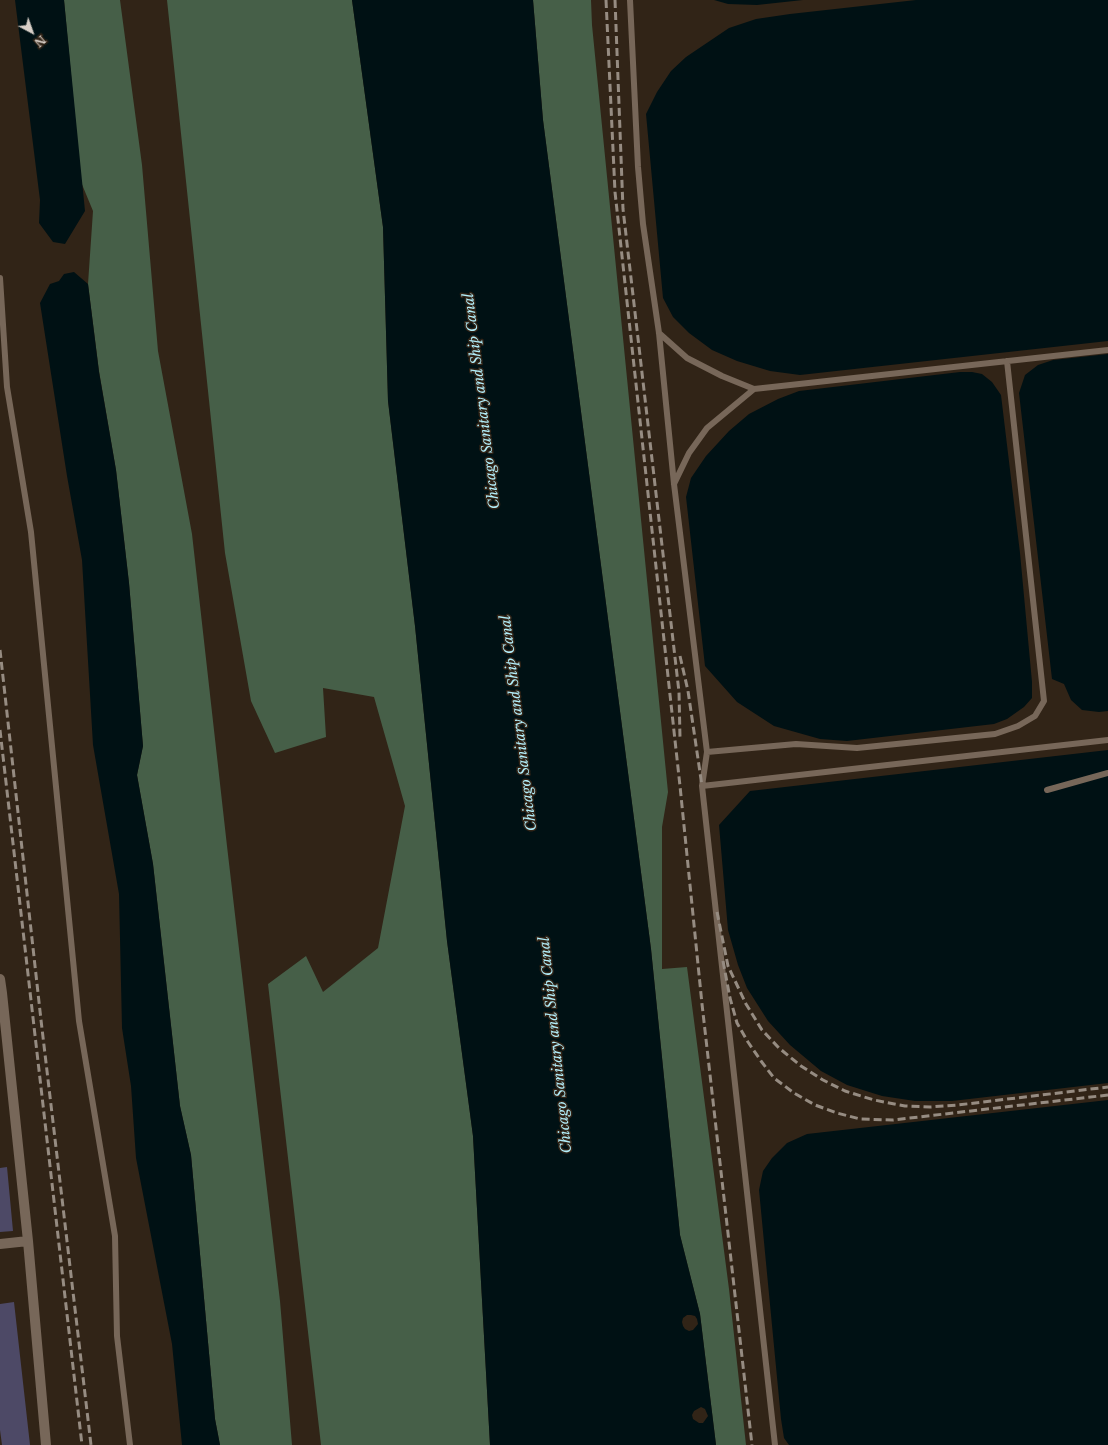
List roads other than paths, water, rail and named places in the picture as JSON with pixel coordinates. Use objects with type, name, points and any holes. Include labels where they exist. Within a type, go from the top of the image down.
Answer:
[{"type":"street","points":[[0,979],[28,1241],[46,1445]]},
{"type":"street","points":[[0,1244],[28,1241]]},
{"type":"lane","points":[[630,0],[638,167],[643,224],[659,333],[674,484],[707,752],[702,786],[775,1445]]},
{"type":"lane","points":[[0,278],[7,387],[31,532],[79,1021],[115,1236],[117,1336],[130,1445]]},
{"type":"lane","points":[[659,333],[687,358],[722,376],[754,389],[1108,350]]},
{"type":"lane","points":[[707,752],[796,744],[857,748],[995,734],[1018,726],[1035,716],[1044,701],[1007,361]]},
{"type":"lane","points":[[674,484],[689,453],[707,428],[754,389]]},
{"type":"lane","points":[[702,786],[1108,740]]},
{"type":"lane","points":[[1047,790],[1108,773]]},
{"type":"water","points":[[15,0],[64,0],[85,211],[65,244],[53,242],[39,223],[40,200]]},
{"type":"water","name":"Chicago Sanitary and Ship Canal","points":[[352,0],[533,0],[543,120],[651,949],[680,1235],[700,1314],[716,1445],[490,1445],[473,1136],[447,941],[415,626],[388,401],[383,227]],"holes":[[[687,1315],[695,1316],[697,1319],[698,1324],[693,1330],[689,1331],[683,1326],[683,1318]],[[701,1407],[705,1409],[708,1416],[703,1423],[699,1423],[693,1419],[692,1415],[694,1411]]]},
{"type":"water","points":[[714,0],[803,0],[757,5],[728,4]]},
{"type":"water","points":[[916,0],[1108,0],[1108,341],[800,375],[770,371],[737,361],[712,350],[689,333],[673,317],[663,298],[646,114],[657,92],[671,71],[686,57],[729,28],[756,19]]},
{"type":"water","points":[[74,272],[88,284],[99,372],[116,470],[129,583],[143,746],[137,775],[153,864],[180,1106],[191,1155],[215,1419],[220,1445],[182,1445],[172,1344],[136,1158],[131,1086],[122,1028],[119,894],[93,745],[82,560],[67,476],[40,303],[50,284],[59,281],[64,274]]},
{"type":"water","points":[[1108,354],[1108,711],[1099,712],[1082,710],[1071,700],[1064,684],[1052,679],[1019,393],[1025,375],[1038,365],[1053,360]]},
{"type":"water","points":[[960,372],[982,374],[992,382],[1001,395],[1020,553],[1032,682],[1032,698],[1024,707],[1007,719],[994,724],[847,741],[820,739],[774,726],[737,702],[705,666],[686,497],[691,478],[706,456],[729,431],[749,414],[778,399],[799,391]]},
{"type":"water","points":[[1108,750],[1108,1083],[952,1101],[915,1101],[882,1096],[847,1085],[821,1071],[790,1045],[768,1021],[747,988],[738,965],[728,930],[719,825],[750,791]]},
{"type":"water","points":[[1108,1100],[1108,1445],[789,1445],[784,1438],[781,1419],[759,1190],[763,1171],[772,1158],[787,1143],[807,1134]]},
{"type":"railway","points":[[606,0],[615,192],[680,786],[702,1004],[752,1445]]},
{"type":"railway","points":[[615,0],[623,209],[679,692],[680,738]]},
{"type":"railway","points":[[0,650],[41,1020],[91,1445]]},
{"type":"railway","points":[[680,656],[688,691],[702,786]]},
{"type":"railway","points":[[0,730],[82,1445]]},
{"type":"railway","points":[[717,912],[728,966],[746,1004],[762,1030],[779,1048],[801,1066],[823,1080],[845,1091],[874,1100],[905,1106],[930,1107],[1108,1087]]},
{"type":"railway","points":[[723,961],[730,998],[737,1023],[761,1061],[774,1078],[794,1093],[815,1105],[837,1113],[860,1119],[893,1120],[1108,1095]]}]
